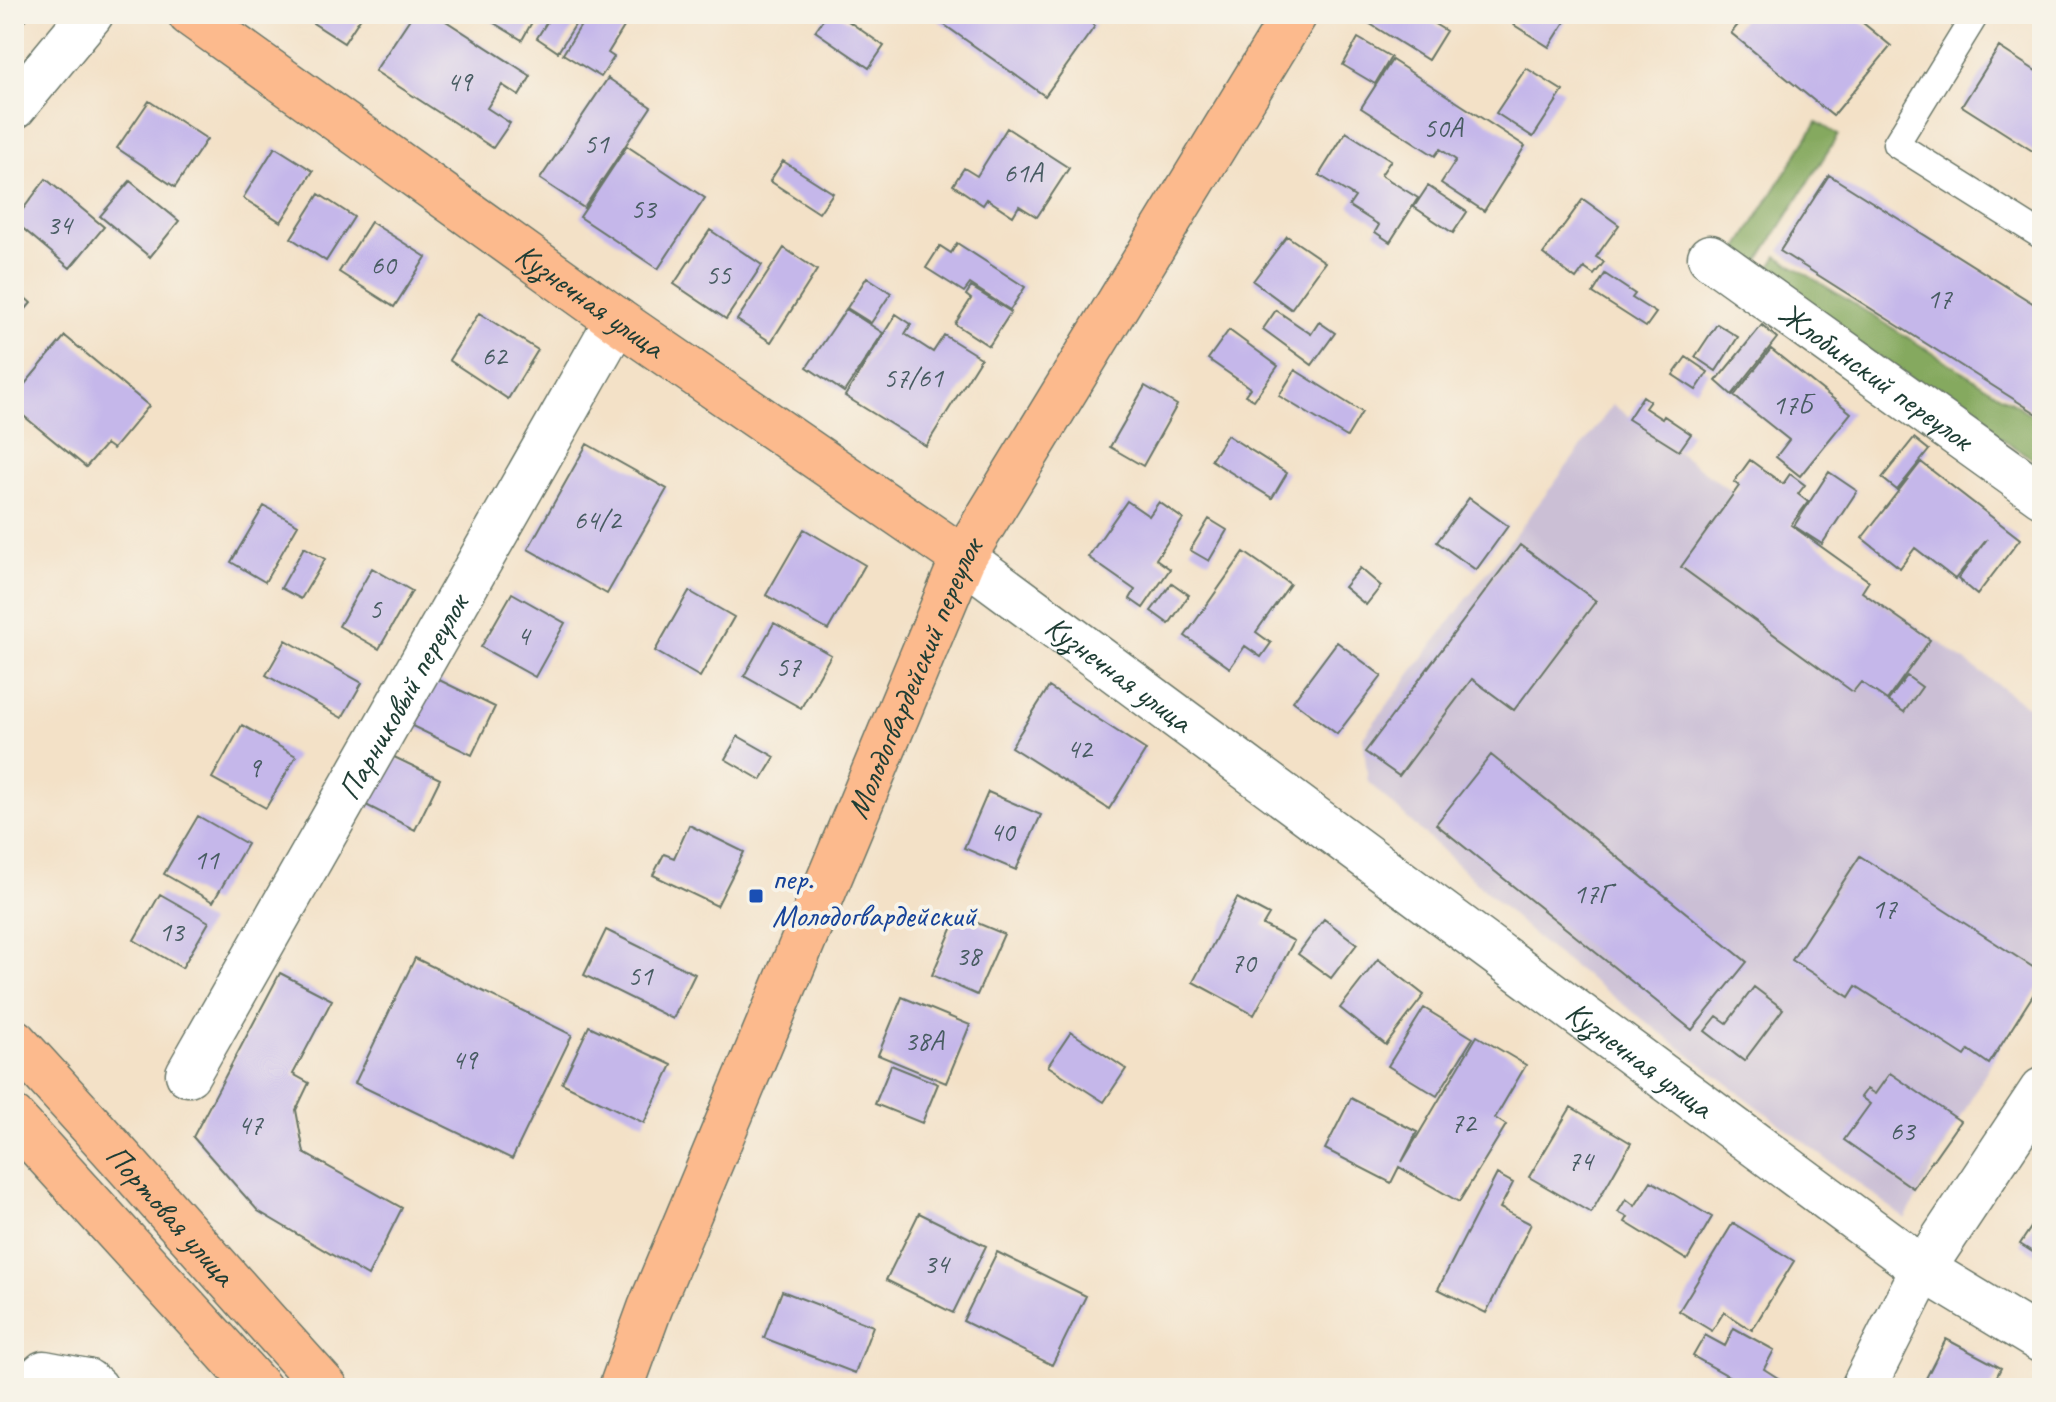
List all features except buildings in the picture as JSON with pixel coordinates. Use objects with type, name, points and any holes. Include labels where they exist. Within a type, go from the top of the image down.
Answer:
[{"type":"main road","name":"Кузнечная улица","points":[[190,14],[617,320],[963,558]]},
{"type":"main road","name":"Молодогвардейский переулок","points":[[621,1388],[650,1308],[963,558],[1295,14]]},
{"type":"main road","name":"Портовая улица","points":[[14,1041],[93,1125],[212,1263],[326,1388]]},
{"type":"main road","name":"Портовая улица","points":[[14,1119],[259,1388]]},
{"type":"street","points":[[14,107],[91,14]]},
{"type":"street","name":"Жлобинский переулок","points":[[1710,257],[2042,495]]},
{"type":"street","name":"Парниковый переулок","points":[[188,1074],[617,320]]},
{"type":"street","name":"Кузнечная улица","points":[[963,558],[1923,1269],[2042,1341]]},
{"type":"street","points":[[1863,1388],[1923,1269],[2042,1090]]},
{"type":"street","points":[[27,1388],[44,1373],[87,1381],[96,1388]]},
{"type":"lane","points":[[1976,14],[1896,144],[2042,236]]},
{"type":"shaded area","points":[[1613,405],[2042,717],[2042,970],[1905,1219],[1540,941],[1368,782],[1363,737]]},
{"type":"green space","points":[[1817,122],[1838,135],[1753,270],[1732,258]]},
{"type":"green space","points":[[1777,256],[2042,421],[2042,465],[1762,280]]},
{"type":"place","name":"пер. Молодогвардейский","points":[[756,896]]}]
